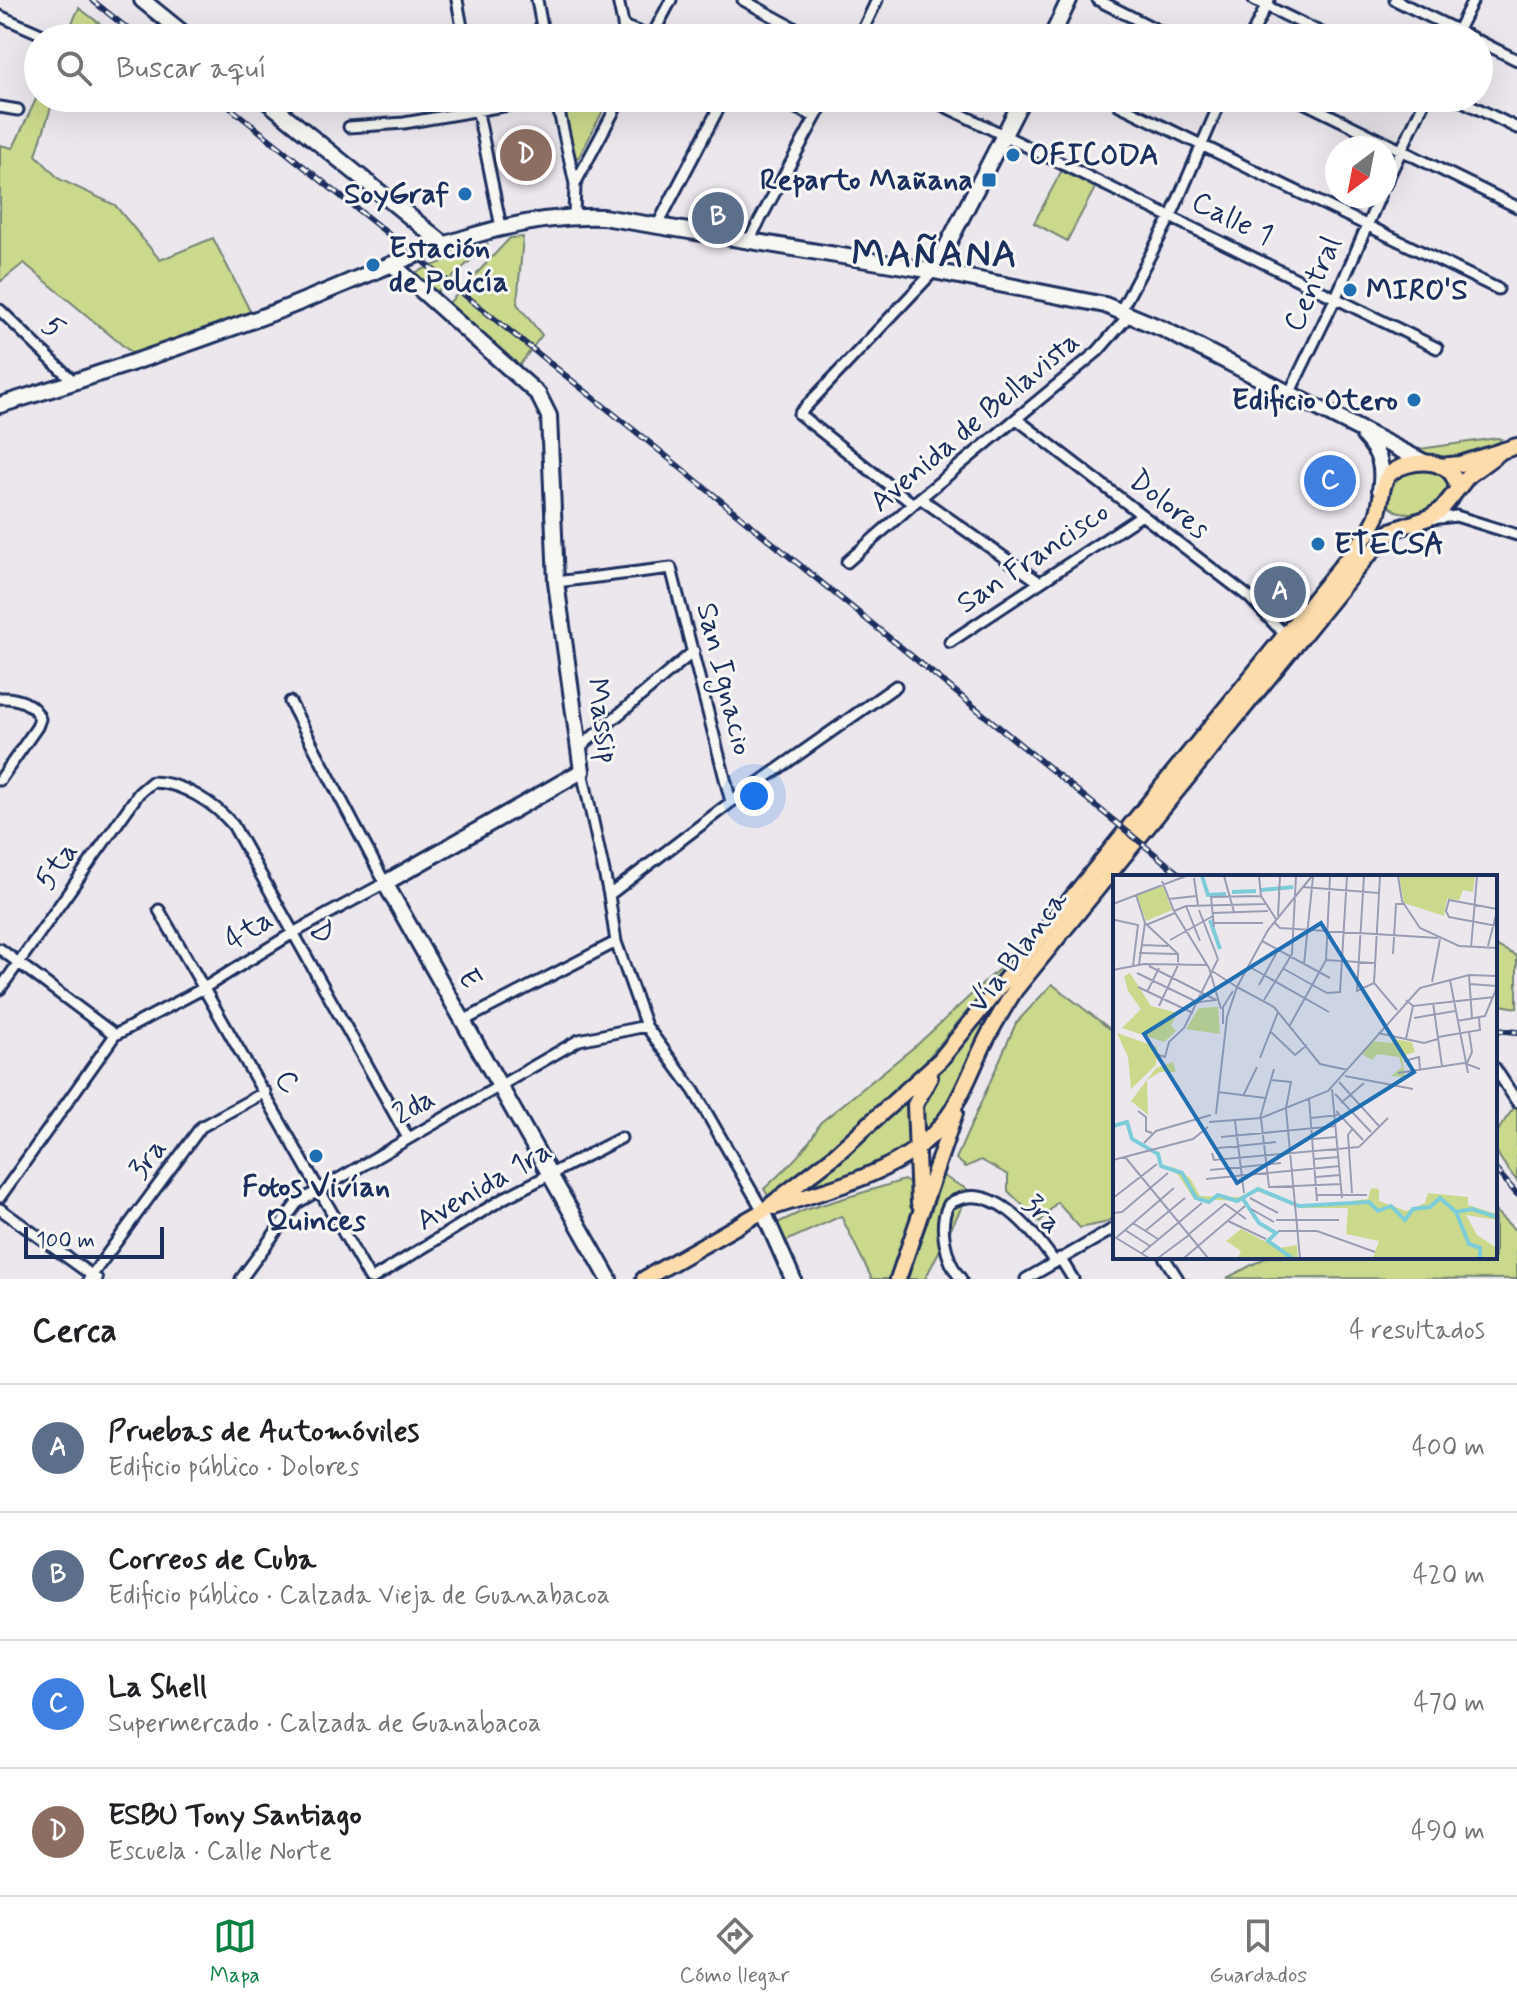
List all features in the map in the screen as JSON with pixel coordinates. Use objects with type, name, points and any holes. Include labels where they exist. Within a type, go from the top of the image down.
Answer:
[{"type":"main road","points":[[142,0],[172,24]]},
{"type":"main road","points":[[1058,24],[1069,0]]},
{"type":"main road","points":[[280,112],[445,245]]},
{"type":"main road","points":[[934,271],[1016,112]]},
{"type":"main road","points":[[0,405],[197,340],[445,245],[501,227],[574,216],[603,217],[1073,297],[1126,312],[1424,462],[1440,466],[1460,464],[1517,446]]},
{"type":"main road","name":"Massip","points":[[393,265],[538,394],[549,416],[556,582],[582,771]]},
{"type":"main road","points":[[1352,425],[1380,457],[1380,500],[1394,523],[1408,525],[1434,515],[1469,475],[1499,453]]},
{"type":"main road","points":[[1380,500],[1393,471],[1424,462]]},
{"type":"main road","points":[[1440,466],[1455,478],[1455,492]]},
{"type":"main road","name":"Vía Blanca","points":[[644,1279],[763,1211],[833,1157],[940,1060],[1368,533],[1380,500]]},
{"type":"main road","name":"Vía Blanca","points":[[763,1211],[890,1165],[916,1148],[944,1123],[1015,990],[1364,560],[1390,532],[1408,525]]},
{"type":"main road","name":"4ta","points":[[385,883],[582,771]]},
{"type":"main road","name":"E","points":[[385,883],[609,1279]]},
{"type":"main road","points":[[919,1212],[915,1105],[940,1060]]},
{"type":"main road","points":[[898,1279],[961,1095]]},
{"type":"main road","points":[[890,1165],[907,1168],[918,1183]]},
{"type":"main road","points":[[763,1211],[793,1279]]},
{"type":"street","points":[[457,0],[461,24]]},
{"type":"street","points":[[537,0],[541,24]]},
{"type":"street","points":[[618,0],[623,24]]},
{"type":"street","points":[[659,24],[671,0]]},
{"type":"street","points":[[743,0],[787,24]]},
{"type":"street","points":[[866,24],[877,0]]},
{"type":"street","points":[[1098,0],[1145,24]]},
{"type":"street","points":[[1254,0],[1267,3],[1306,24]]},
{"type":"street","points":[[1395,0],[1438,24]]},
{"type":"street","points":[[1461,24],[1473,0]]},
{"type":"street","points":[[1257,24],[1267,3]]},
{"type":"street","points":[[0,16],[24,27]]},
{"type":"street","points":[[1493,47],[1516,56]]},
{"type":"street","points":[[0,107],[18,110]]},
{"type":"street","points":[[349,127],[404,123],[471,112]]},
{"type":"street","points":[[477,112],[501,227]]},
{"type":"street","points":[[557,112],[575,184],[574,216]]},
{"type":"street","points":[[575,184],[614,112]]},
{"type":"street","points":[[657,226],[717,112]]},
{"type":"street","points":[[804,112],[815,117]]},
{"type":"street","points":[[748,242],[818,112]]},
{"type":"street","name":"Calle 1","points":[[956,112],[1437,348]]},
{"type":"street","points":[[1134,112],[1498,289]]},
{"type":"street","name":"Avenida de Bellavista","points":[[847,562],[1098,351],[1126,312],[1215,112]]},
{"type":"street","points":[[1324,112],[1517,207]]},
{"type":"street","points":[[1397,160],[1419,112]]},
{"type":"street","points":[[1484,112],[1517,128]]},
{"type":"street","name":"Central","points":[[1290,392],[1374,208]]},
{"type":"street","points":[[934,271],[799,414],[916,501],[1039,582]]},
{"type":"street","name":"5","points":[[0,310],[73,381]]},
{"type":"street","name":"Dolores","points":[[1018,420],[1249,597],[1285,635]]},
{"type":"street","points":[[1455,492],[1456,516]]},
{"type":"street","name":"San Francisco","points":[[950,642],[1142,515]]},
{"type":"street","points":[[1408,525],[1456,516],[1517,535]]},
{"type":"street","name":"San Ignacio","points":[[556,582],[671,568],[731,802]]},
{"type":"street","points":[[579,748],[694,651]]},
{"type":"street","points":[[609,895],[731,802],[896,686]]},
{"type":"street","points":[[0,698],[28,703],[36,709],[40,719],[0,780]]},
{"type":"street","name":"E","points":[[290,702],[385,883]]},
{"type":"street","name":"Massip","points":[[582,771],[616,942],[646,1026],[694,1091],[763,1211]]},
{"type":"street","name":"5ta","points":[[0,989],[139,793],[152,782],[162,782]]},
{"type":"street","name":"D","points":[[162,782],[208,802],[233,825],[408,1138]]},
{"type":"street","name":"4ta","points":[[0,1197],[115,1035],[204,988],[293,933],[385,883]]},
{"type":"street","name":"C","points":[[159,910],[371,1279]]},
{"type":"street","points":[[463,1021],[616,942]]},
{"type":"street","points":[[0,949],[115,1035]]},
{"type":"street","name":"2da","points":[[241,1279],[297,1203],[579,1040],[646,1026]]},
{"type":"street","points":[[1497,1071],[1517,1102]]},
{"type":"street","name":"3ra","points":[[92,1278],[201,1127],[265,1092]]},
{"type":"street","name":"Avenida 1ra","points":[[371,1279],[506,1197],[621,1138]]},
{"type":"street","name":"3ra","points":[[961,1279],[948,1256],[944,1217],[949,1204],[967,1197],[997,1203],[1017,1215],[1073,1279]]},
{"type":"street","points":[[0,1209],[92,1278]]},
{"type":"street","points":[[1026,1279],[1113,1229]]},
{"type":"street","points":[[1165,1259],[1178,1279]]},
{"type":"green space","points":[[79,8],[100,24],[72,24]]},
{"type":"green space","points":[[30,112],[50,112],[36,155],[59,179],[115,205],[160,260],[213,238],[252,315],[240,316],[139,359],[24,263],[0,282],[0,145],[13,148]]},
{"type":"green space","points":[[564,112],[602,112],[579,157],[574,158]]},
{"type":"green space","points":[[1062,170],[1095,188],[1067,241],[1034,223]]},
{"type":"green space","points":[[523,237],[517,304],[542,335],[518,367],[448,304],[510,238]]},
{"type":"green space","points":[[488,244],[438,291],[426,287],[411,274]]},
{"type":"green space","points":[[1501,439],[1498,445],[1452,458],[1406,451]]},
{"type":"green space","points":[[1432,468],[1444,476],[1447,485],[1444,495],[1435,504],[1410,513],[1397,511],[1386,503],[1391,485],[1400,475]]},
{"type":"green space","points":[[1497,946],[1517,956],[1517,1008],[1497,1004]]},
{"type":"green space","points":[[1013,956],[904,1087],[856,1131],[770,1199],[764,1189],[802,1151],[820,1123],[919,1043]]},
{"type":"green space","points":[[1052,984],[1113,1031],[1113,1218],[1104,1223],[1080,1228],[1057,1202],[1040,1222],[1008,1191],[1008,1175],[981,1160],[966,1167],[956,1159],[1016,1023]]},
{"type":"green space","points":[[992,1005],[950,1104],[921,1137],[918,1115],[923,1094]]},
{"type":"green space","points":[[1517,1104],[1517,1181],[1497,1152],[1497,1133]]},
{"type":"green space","points":[[903,1105],[907,1107],[909,1146],[863,1171],[812,1183],[812,1179]]},
{"type":"green space","points":[[943,1176],[970,1191],[925,1279],[908,1279]]},
{"type":"green space","points":[[904,1180],[913,1186],[912,1211],[908,1234],[890,1279],[872,1279],[841,1216],[782,1243],[773,1225],[805,1210]]},
{"type":"green space","points":[[1497,1213],[1517,1232],[1517,1279],[1227,1278],[1263,1259],[1497,1259]]},
{"type":"railway","points":[[92,0],[122,24]]},
{"type":"railway","points":[[236,112],[650,443],[1181,875]]},
{"type":"railway","points":[[1497,1030],[1517,1032]]},
{"type":"railway","points":[[1497,1171],[1517,1194]]},
{"type":"place","name":"ESBU Tony Santiago","points":[[526,155]]},
{"type":"place","name":"OFICODA","points":[[1013,155]]},
{"type":"place","name":"Reparto Mañana","points":[[989,180]]},
{"type":"place","name":"SoyGraf","points":[[465,194]]},
{"type":"place","name":"Correos de Cuba","points":[[718,218]]},
{"type":"place","name":"Estación de Policía","points":[[373,265]]},
{"type":"place","name":"MIRO'S","points":[[1350,290]]},
{"type":"place","name":"Edificio Otero","points":[[1414,400]]},
{"type":"place","name":"La Shell","points":[[1330,481]]},
{"type":"place","name":"ETECSA","points":[[1318,544]]},
{"type":"place","name":"Pruebas de Automóviles","points":[[1280,592]]},
{"type":"place","name":"Fotos Vivían Quinces","points":[[316,1156]]},
{"type":"district","name":"MAÑANA","points":[[935,255]]}]
